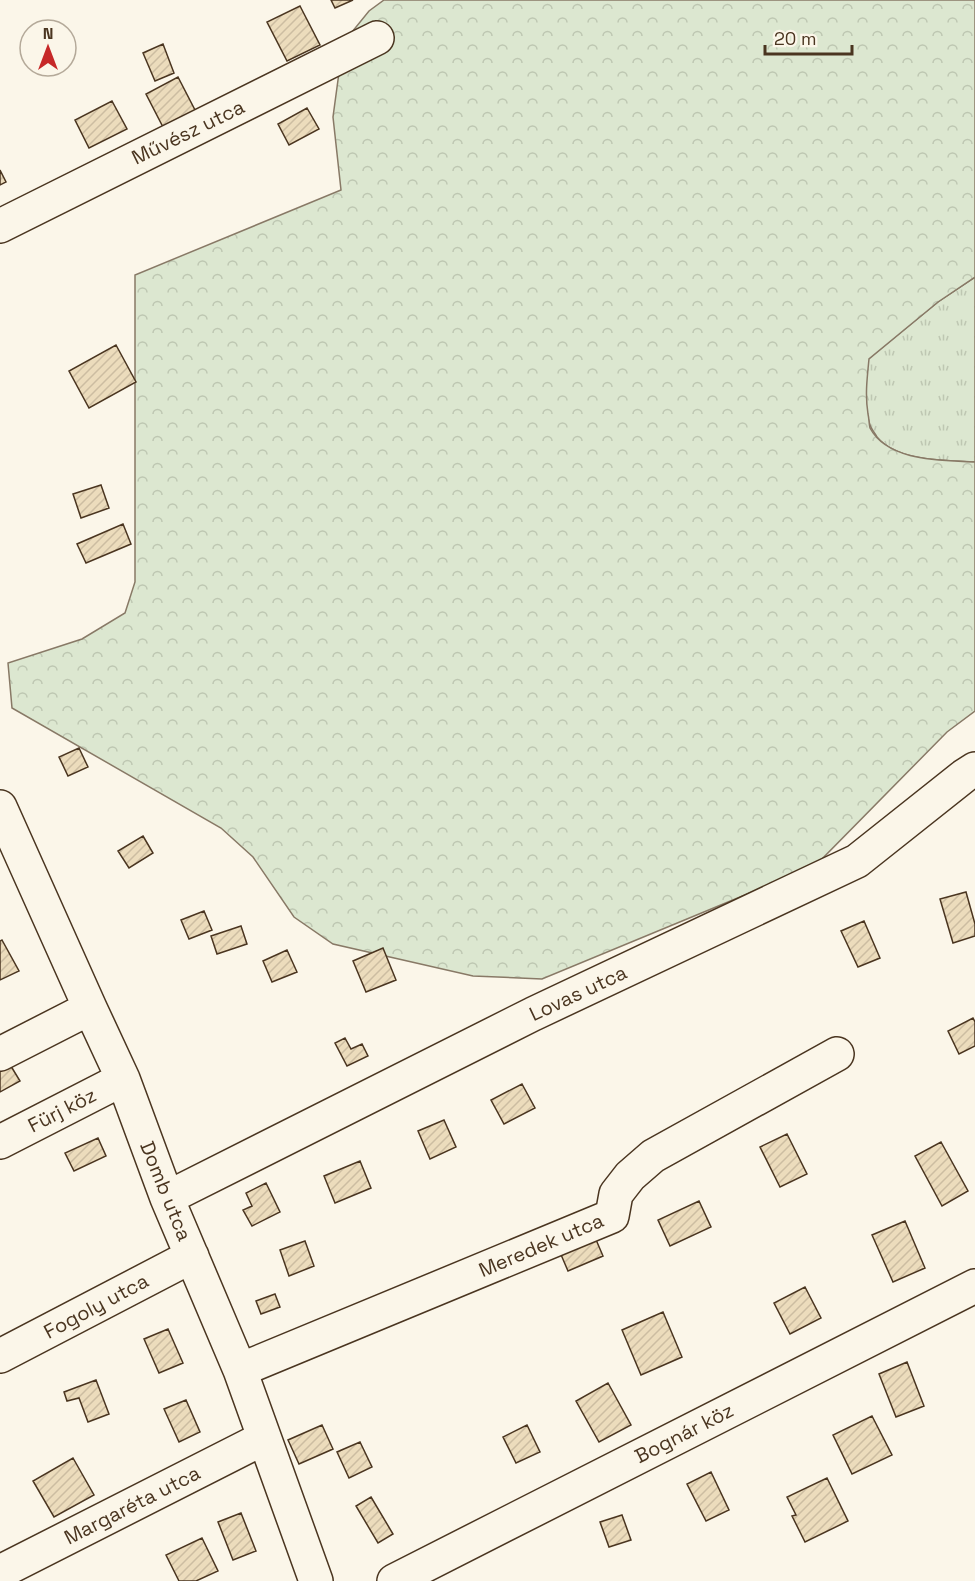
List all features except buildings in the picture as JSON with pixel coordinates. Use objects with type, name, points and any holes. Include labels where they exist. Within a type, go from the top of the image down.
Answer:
[{"type":"street","name":"Művész utca","points":[[0,226],[377,38]]},
{"type":"street","name":"Lovas utca","points":[[168,1198],[533,1014],[857,861],[975,769]]},
{"type":"street","name":"Domb utca","points":[[0,807],[11,861],[90,1008],[123,1079],[168,1198],[240,1370],[316,1581]]},
{"type":"street","points":[[0,1054],[90,1008]]},
{"type":"street","name":"Meredek utca","points":[[240,1370],[612,1216],[616,1194],[630,1176],[653,1155],[837,1054]]},
{"type":"street","name":"Fürj köz","points":[[0,1142],[123,1079]]},
{"type":"street","name":"Fogoly utca","points":[[0,1356],[192,1256]]},
{"type":"street","name":"Bognár köz","points":[[394,1581],[975,1286]]},
{"type":"street","name":"Margaréta utca","points":[[0,1572],[264,1438]]},
{"type":"green space","points":[[384,0],[975,0],[975,277],[938,302],[869,359],[866,394],[870,428],[878,439],[889,447],[917,457],[975,462],[975,711],[947,732],[815,866],[542,979],[473,976],[333,944],[294,917],[253,857],[221,828],[12,708],[8,663],[82,639],[125,613],[135,582],[135,275],[341,190],[333,117],[343,43],[369,11]]},
{"type":"green space","points":[[975,277],[975,462],[936,460],[897,451],[877,437],[870,425],[866,401],[868,359],[938,302]]}]
